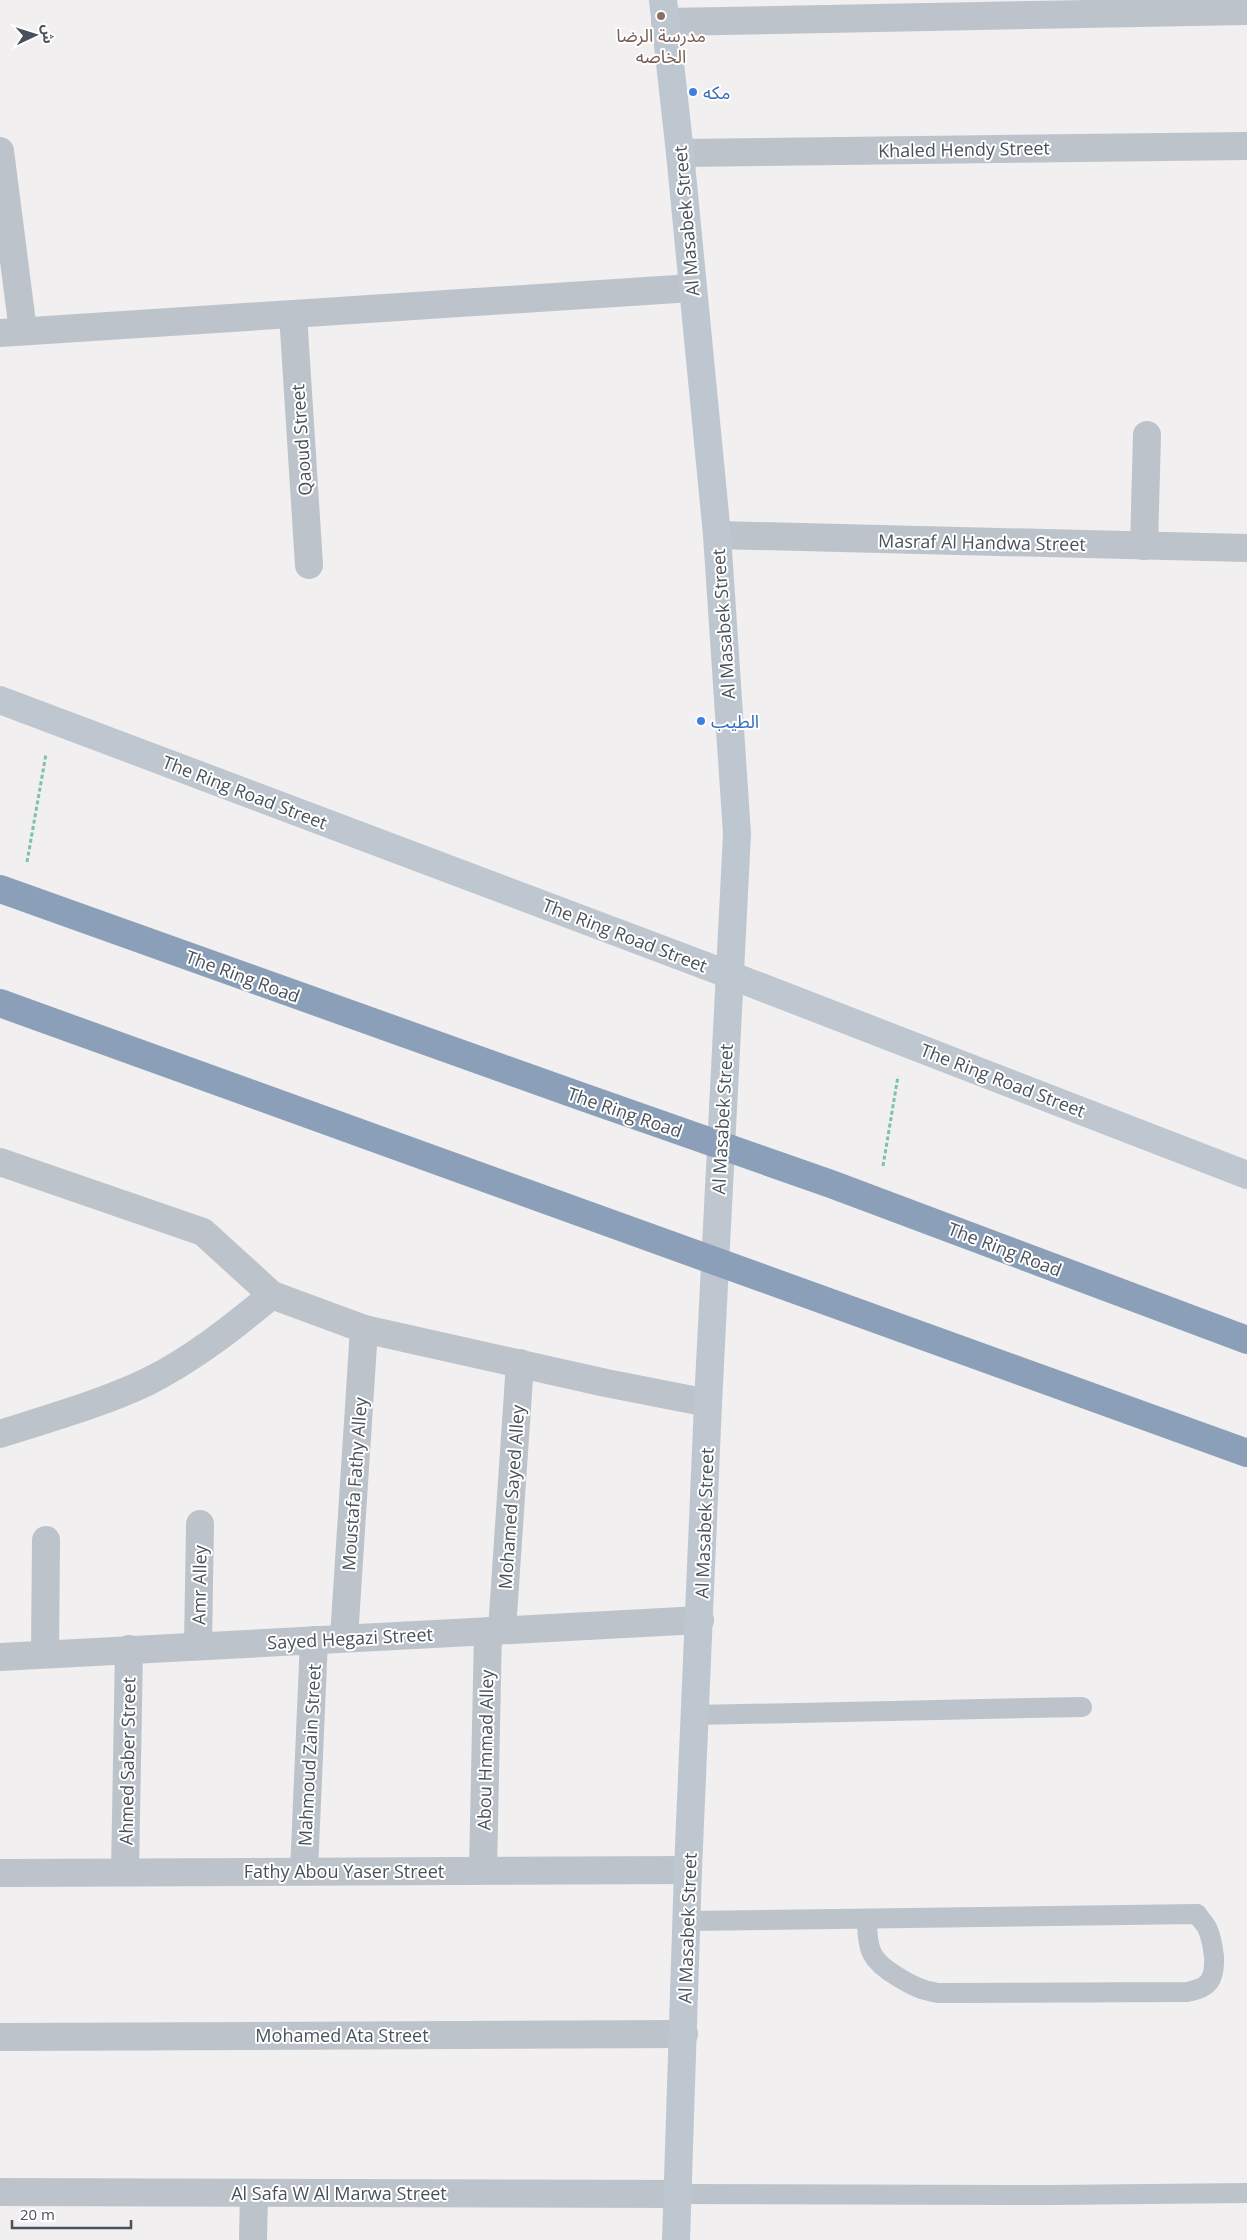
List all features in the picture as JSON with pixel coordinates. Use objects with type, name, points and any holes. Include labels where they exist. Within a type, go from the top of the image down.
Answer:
[{"type":"highway","name":"The Ring Road","points":[[11,893],[831,1184],[1247,1340]]},
{"type":"highway","points":[[0,1003],[1247,1453]]},
{"type":"street","points":[[664,11],[1247,11]]},
{"type":"street","name":"Al Masabek Street","points":[[664,11],[680,153],[717,535],[737,834],[708,1403],[688,1870],[676,2240]]},
{"type":"street","name":"Khaled Hendy Street","points":[[680,153],[1247,146]]},
{"type":"street","points":[[0,152],[12,332],[692,288]]},
{"type":"street","name":"Qaoud Street","points":[[293,314],[309,565]]},
{"type":"street","points":[[1144,546],[1147,435]]},
{"type":"street","name":"Masraf Al Handwa Street","points":[[717,535],[1247,548]]},
{"type":"street","name":"The Ring Road Street","points":[[0,700],[730,974],[1247,1175]]},
{"type":"street","points":[[0,1162],[203,1232],[272,1295],[364,1329],[606,1383],[708,1403]]},
{"type":"street","points":[[0,1434],[75,1409],[146,1382],[212,1344],[272,1295]]},
{"type":"street","name":"Moustafa Fathy Alley","points":[[344,1638],[364,1329]]},
{"type":"street","name":"Mohamed Sayed Alley","points":[[495,1630],[520,1363]]},
{"type":"street","name":"Amr Alley","points":[[198,1646],[200,1524]]},
{"type":"street","points":[[45,1654],[46,1540]]},
{"type":"street","name":"Sayed Hegazi Street","points":[[0,1657],[700,1620]]},
{"type":"street","name":"Abou Hmmad Alley","points":[[483,1870],[495,1630]]},
{"type":"street","name":"Mahmoud Zain Street","points":[[304,1871],[314,1640]]},
{"type":"street","name":"Ahmed Saber Street","points":[[125,1872],[129,1650]]},
{"type":"street","name":"Fathy Abou Yaser Street","points":[[0,1873],[688,1870]]},
{"type":"street","name":"Mohamed Ata Street","points":[[0,2037],[684,2034]]},
{"type":"street","name":"Al Safa W Al Marwa Street","points":[[0,2192],[678,2194]]},
{"type":"street","points":[[253,2240],[254,2193]]},
{"type":"lane","points":[[696,1715],[1082,1707]]},
{"type":"lane","points":[[687,1921],[1196,1914],[1208,1929],[1213,1946],[1214,1972],[1210,1980],[1200,1990],[1187,1992],[938,1993],[918,1989],[879,1966],[872,1954],[867,1934],[868,1919]]},
{"type":"lane","points":[[678,2194],[1052,2195],[1247,2192]]},
{"type":"path","points":[[11,893],[46,753]]},
{"type":"path","points":[[878,1201],[898,1073]]},
{"type":"place","name":"مدرسة الرضا الخاصه","points":[[661,16]]},
{"type":"place","name":"مكه","points":[[693,92]]},
{"type":"place","name":"الطيب","points":[[701,721]]}]
